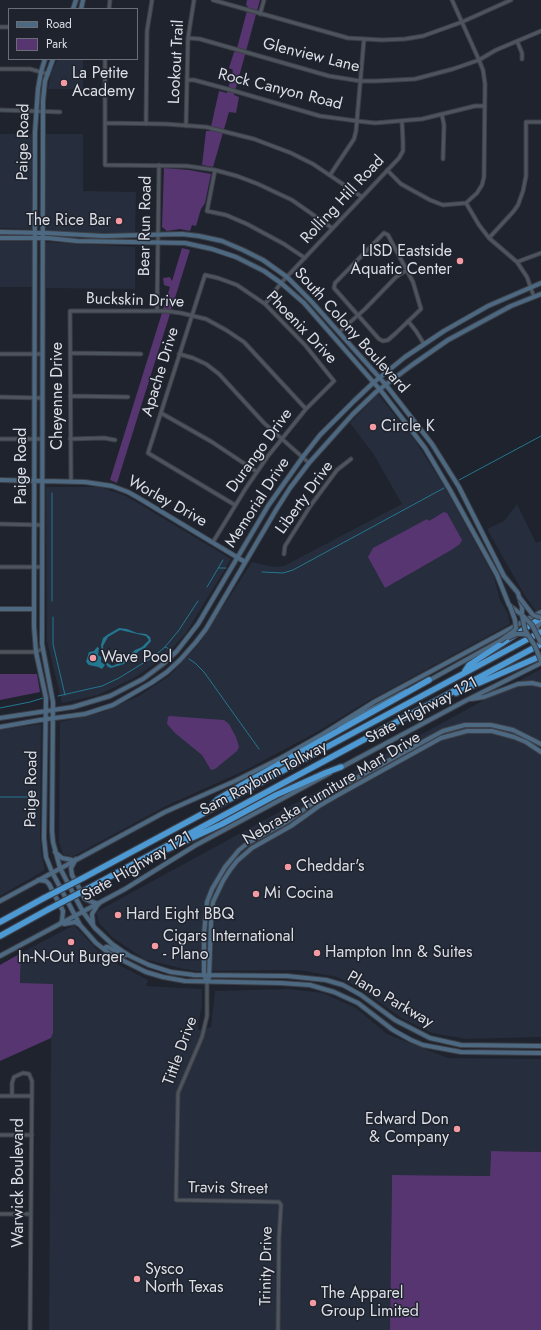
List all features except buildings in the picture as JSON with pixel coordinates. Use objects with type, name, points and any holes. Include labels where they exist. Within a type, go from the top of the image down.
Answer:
[{"type":"highway","points":[[463,673],[469,665],[541,618]]},
{"type":"highway","name":"Sam Rayburn Tollway","points":[[0,922],[538,632]]},
{"type":"highway","name":"Sam Rayburn Tollway","points":[[0,936],[541,644]]},
{"type":"highway","points":[[435,701],[467,689],[541,656]]},
{"type":"highway","points":[[204,812],[218,799],[240,786],[429,680]]},
{"type":"highway","points":[[145,858],[180,844],[222,824],[276,795],[341,767]]},
{"type":"highway","points":[[0,918],[17,913]]},
{"type":"main road","name":"Paige Road","points":[[45,60],[37,94],[36,111],[34,631],[36,652],[44,686],[46,711],[44,844],[46,857],[52,872]]},
{"type":"main road","name":"Paige Road","points":[[53,60],[44,89],[43,111],[42,649],[49,679],[53,710],[52,831],[55,852],[60,868]]},
{"type":"main road","points":[[36,174],[43,174]]},
{"type":"main road","name":"South Colony Boulevard","points":[[0,232],[112,236],[194,236],[222,241],[253,255],[287,277],[304,293],[386,385],[432,444],[459,487],[504,576],[533,615],[541,618]]},
{"type":"main road","points":[[80,235],[84,241]]},
{"type":"main road","points":[[111,242],[112,236]]},
{"type":"main road","name":"South Colony Boulevard","points":[[0,238],[185,243],[221,252],[250,264],[281,283],[304,303],[373,383],[380,389],[425,448],[497,575],[510,606],[522,615],[538,632],[541,644]]},
{"type":"main road","name":"Memorial Drive","points":[[0,718],[73,707],[110,696],[136,683],[163,664],[177,650],[198,624],[268,506],[320,435],[373,383],[424,344],[488,306],[531,286],[541,283]]},
{"type":"main road","points":[[35,285],[42,284]]},
{"type":"main road","name":"Memorial Drive","points":[[0,727],[85,714],[113,704],[140,690],[167,672],[196,642],[220,605],[276,510],[309,464],[346,420],[380,389],[448,340],[511,306],[541,294]]},
{"type":"main road","points":[[444,331],[448,340]]},
{"type":"main road","points":[[425,448],[432,444]]},
{"type":"main road","name":"Worley Drive","points":[[0,480],[71,481],[102,484],[128,492],[238,556],[245,562]]},
{"type":"main road","points":[[476,538],[485,537]]},
{"type":"main road","points":[[479,543],[485,537]]},
{"type":"main road","points":[[518,595],[523,625],[535,646],[541,662]]},
{"type":"main road","points":[[212,600],[220,605]]},
{"type":"main road","points":[[500,642],[516,628],[510,606]]},
{"type":"main road","points":[[0,609],[34,609]]},
{"type":"main road","name":"State Highway 121","points":[[0,901],[165,812],[235,781],[323,734],[374,702],[541,612]]},
{"type":"main road","points":[[538,632],[537,627],[541,622]]},
{"type":"main road","points":[[323,734],[516,634],[524,634],[529,636]]},
{"type":"main road","name":"State Highway 121","points":[[0,956],[99,904],[196,845],[541,662]]},
{"type":"main road","points":[[136,683],[140,690]]},
{"type":"main road","points":[[465,701],[484,697],[518,684],[532,683],[541,685]]},
{"type":"main road","name":"Nebraska Furniture Mart Drive","points":[[208,982],[204,975],[204,923],[210,894],[225,867],[239,850],[248,843],[288,821],[320,798],[443,731],[465,725],[491,725],[513,730],[541,744]]},
{"type":"main road","name":"Nebraska Furniture Mart Drive","points":[[208,982],[210,975],[211,922],[214,902],[223,881],[230,870],[237,861],[252,848],[291,826],[319,806],[441,738],[467,731],[492,731],[526,742],[541,752]]},
{"type":"main road","points":[[45,786],[52,786]]},
{"type":"main road","points":[[55,852],[64,859],[76,859]]},
{"type":"main road","points":[[76,859],[70,868],[72,875],[85,899],[99,904],[92,914],[93,925]]},
{"type":"main road","name":"Plano Parkway","points":[[60,868],[83,912],[93,925],[112,944],[130,956],[149,965],[171,972],[194,975],[287,976],[326,980],[343,985],[362,995],[395,1020],[430,1038],[461,1045],[541,1046]]},
{"type":"main road","name":"Plano Parkway","points":[[52,872],[80,925],[89,935],[104,949],[134,966],[153,974],[174,980],[310,985],[334,992],[358,1003],[393,1030],[424,1045],[461,1052],[541,1053]]},
{"type":"main road","points":[[37,880],[41,879],[49,884],[63,911],[62,921],[56,926]]},
{"type":"main road","points":[[56,926],[71,922],[75,922],[80,925]]},
{"type":"main road","points":[[104,949],[108,947],[119,953],[130,956]]},
{"type":"street","points":[[146,124],[147,31],[152,0]]},
{"type":"street","name":"Lookout Trail","points":[[186,126],[188,38],[194,0]]},
{"type":"street","points":[[213,0],[331,34],[348,38],[382,40],[405,39],[423,36],[462,22],[510,0]]},
{"type":"street","points":[[260,14],[264,0]]},
{"type":"street","points":[[387,170],[401,184],[437,204],[445,205],[466,203],[477,193],[482,185],[484,177],[485,106],[485,84],[483,70],[452,0]]},
{"type":"street","name":"Glenview Lane","points":[[188,38],[200,39],[329,76],[360,81],[394,81],[415,79],[453,69],[479,60],[496,50],[541,31]]},
{"type":"street","points":[[330,175],[354,139],[357,122],[364,39]]},
{"type":"street","points":[[517,41],[522,53],[522,59]]},
{"type":"street","points":[[105,60],[105,165],[187,166],[215,170],[237,176],[292,200],[332,228]]},
{"type":"street","points":[[0,69],[30,69],[48,74]]},
{"type":"street","name":"Rock Canyon Road","points":[[187,80],[194,80],[231,90],[320,116],[357,122],[376,123],[422,120],[475,106],[485,106]]},
{"type":"street","points":[[0,110],[60,112]]},
{"type":"street","points":[[442,115],[444,125],[443,159]]},
{"type":"street","name":"Rolling Hill Road","points":[[265,304],[281,283],[399,158],[404,142],[402,122]]},
{"type":"street","points":[[489,238],[508,219],[521,198],[526,176],[526,122],[541,122]]},
{"type":"street","points":[[105,123],[186,126],[217,129],[254,139],[291,153],[314,164],[362,197]]},
{"type":"street","name":"Bear Run Road","points":[[157,311],[160,165]]},
{"type":"street","points":[[215,170],[207,211],[226,215],[247,224],[284,244],[305,258]]},
{"type":"street","points":[[466,203],[478,225],[489,238],[517,262],[531,286],[534,297]]},
{"type":"street","points":[[386,233],[407,270],[416,291],[420,311],[388,340],[383,341],[379,339],[334,289],[334,286],[383,234],[386,233]]},
{"type":"street","points":[[517,262],[541,253]]},
{"type":"street","points":[[339,332],[358,316],[396,277],[407,270]]},
{"type":"street","name":"Phoenix Drive","points":[[205,275],[237,285],[265,304],[305,345],[334,381]]},
{"type":"street","name":"Apache Drive","points":[[205,275],[148,452],[235,505]]},
{"type":"street","name":"Buckskin Drive","points":[[70,311],[181,312],[217,324],[244,342],[306,409]]},
{"type":"street","name":"Cheyenne Drive","points":[[70,311],[71,481]]},
{"type":"street","points":[[408,321],[424,344]]},
{"type":"street","points":[[70,353],[141,354]]},
{"type":"street","points":[[0,354],[42,354]]},
{"type":"street","points":[[179,354],[206,364],[219,374],[264,423],[309,464]]},
{"type":"street","name":"Durango Drive","points":[[213,542],[235,505],[280,439],[306,409],[334,381]]},
{"type":"street","points":[[70,396],[128,397]]},
{"type":"street","points":[[0,397],[42,398]]},
{"type":"street","points":[[161,413],[212,442],[257,472]]},
{"type":"street","points":[[70,439],[104,438],[114,440]]},
{"type":"street","points":[[0,439],[42,439]]},
{"type":"street","name":"Liberty Drive","points":[[284,554],[285,546],[311,505],[337,470],[351,459]]},
{"type":"street","points":[[0,524],[42,525]]},
{"type":"street","points":[[0,567],[42,567]]},
{"type":"street","points":[[0,652],[36,652],[42,649]]},
{"type":"street","name":"Tittle Drive","points":[[176,1200],[178,1093],[202,1037],[207,1016],[208,982]]},
{"type":"street","name":"Warwick Boulevard","points":[[12,1096],[13,1079],[15,1076],[26,1072],[29,1074],[32,1078],[30,1330]]},
{"type":"street","points":[[0,1096],[32,1096]]},
{"type":"street","points":[[0,1135],[32,1135]]},
{"type":"street","name":"Travis Street","points":[[176,1200],[280,1203]]},
{"type":"street","name":"Trinity Drive","points":[[278,1330],[280,1203]]},
{"type":"street","points":[[0,1214],[31,1214]]},
{"type":"shaded area","points":[[57,60],[83,60],[83,89],[48,89],[52,70]]},
{"type":"shaded area","points":[[0,134],[32,134],[33,229],[0,228]]},
{"type":"shaded area","points":[[46,134],[83,134],[83,191],[136,192],[135,235],[46,231]]},
{"type":"shaded area","points":[[0,241],[32,241],[32,287],[0,287]]},
{"type":"shaded area","points":[[46,242],[135,247],[135,289],[46,288]]},
{"type":"shaded area","points":[[378,394],[416,442],[445,488],[494,577],[500,600],[508,614],[510,624],[368,701],[317,732],[246,770],[166,806],[72,857],[63,854],[59,842],[60,722],[102,712],[139,696],[169,676],[199,644],[252,562],[274,567],[284,566],[402,504],[374,455],[350,423]]},
{"type":"shaded area","points":[[46,487],[100,487],[126,496],[231,559],[186,633],[163,658],[134,678],[98,695],[62,703],[47,641]]},
{"type":"shaded area","points":[[517,504],[536,543],[541,541],[541,608],[536,611],[525,596],[487,529],[504,521]]},
{"type":"shaded area","points":[[541,669],[541,1037],[466,1039],[432,1033],[403,1019],[359,988],[337,977],[299,970],[196,971],[144,959],[112,937],[99,923],[96,912]]},
{"type":"shaded area","points":[[41,724],[40,835],[41,852],[45,870],[0,896],[0,730]]},
{"type":"shaded area","points":[[74,925],[96,949],[113,962],[148,980],[146,986],[202,989],[202,1006],[198,1024],[199,1030],[211,1027],[215,991],[289,989],[323,993],[356,1008],[387,1034],[448,1058],[541,1059],[541,1152],[491,1151],[490,1176],[392,1175],[390,1330],[49,1330],[51,1038],[53,1033],[53,984],[20,984],[21,953]]},
{"type":"green space","points":[[247,0],[260,0],[234,95],[239,97],[236,113],[229,112],[213,167],[202,165],[206,131],[210,131],[219,91],[227,93],[233,70],[229,68],[234,52],[236,52],[248,7],[246,5]]},
{"type":"green space","points":[[164,168],[211,174],[205,203],[201,209],[196,226],[192,225],[190,231],[180,229],[167,231],[162,227]]},
{"type":"green space","points":[[182,248],[190,250],[117,483],[110,480],[170,287],[164,285],[163,278],[170,277],[172,281]]},
{"type":"green space","points":[[444,512],[447,513],[462,540],[460,544],[385,588],[368,557],[373,548],[427,519],[429,521]]},
{"type":"green space","points":[[0,674],[37,674],[40,692],[0,700]]},
{"type":"green space","points":[[168,717],[224,720],[229,724],[236,737],[239,747],[237,751],[215,769],[211,770],[202,755],[175,733],[167,724]]},
{"type":"green space","points":[[21,953],[20,983],[53,984],[53,1033],[51,1038],[0,1061],[0,965]]},
{"type":"green space","points":[[491,1151],[541,1152],[541,1330],[390,1330],[392,1175],[490,1176]]},
{"type":"water","points":[[119,628],[127,629],[137,633],[146,634],[150,637],[151,641],[145,648],[139,651],[124,664],[111,668],[108,667],[103,660],[101,645],[103,638]],"holes":[[[120,630],[146,636],[149,640],[122,662],[112,666],[106,662],[103,646],[108,637]]]},
{"type":"water","name":"Wave Pool","points":[[97,647],[99,648],[98,655],[101,657],[101,662],[105,665],[102,669],[89,665],[86,662],[89,652],[94,651]]},
{"type":"waterway","points":[[459,480],[541,436]]},
{"type":"waterway","points":[[262,572],[283,573],[293,570],[444,488]]},
{"type":"waterway","points":[[52,493],[52,601]]},
{"type":"waterway","points":[[207,587],[223,560]]},
{"type":"waterway","points":[[219,568],[226,568]]},
{"type":"waterway","points":[[58,696],[102,686],[119,678],[153,657],[165,647],[179,630],[198,601]]},
{"type":"waterway","points":[[53,617],[53,644],[65,695]]},
{"type":"waterway","points":[[165,647],[172,650]]},
{"type":"waterway","points":[[189,659],[204,672],[259,749]]},
{"type":"waterway","points":[[0,708],[43,698]]},
{"type":"waterway","points":[[0,797],[32,797]]},
{"type":"place","name":"La Petite Academy","points":[[64,83]]},
{"type":"place","name":"The Rice Bar","points":[[119,221]]},
{"type":"place","name":"LISD Eastside Aquatic Center","points":[[460,261]]},
{"type":"place","name":"Circle K","points":[[373,427]]},
{"type":"place","name":"Wave Pool","points":[[93,658]]},
{"type":"place","name":"Cheddar's","points":[[288,867]]},
{"type":"place","name":"Mi Cocina","points":[[256,894]]},
{"type":"place","name":"Hard Eight BBQ","points":[[118,915]]},
{"type":"place","name":"In-N-Out Burger","points":[[71,942]]},
{"type":"place","name":"Cigars International - Plano","points":[[155,946]]},
{"type":"place","name":"Hampton Inn & Suites","points":[[317,953]]},
{"type":"place","name":"Edward Don & Company","points":[[457,1129]]},
{"type":"place","name":"Sysco North Texas","points":[[137,1279]]},
{"type":"place","name":"The Apparel Group Limited","points":[[313,1303]]}]
